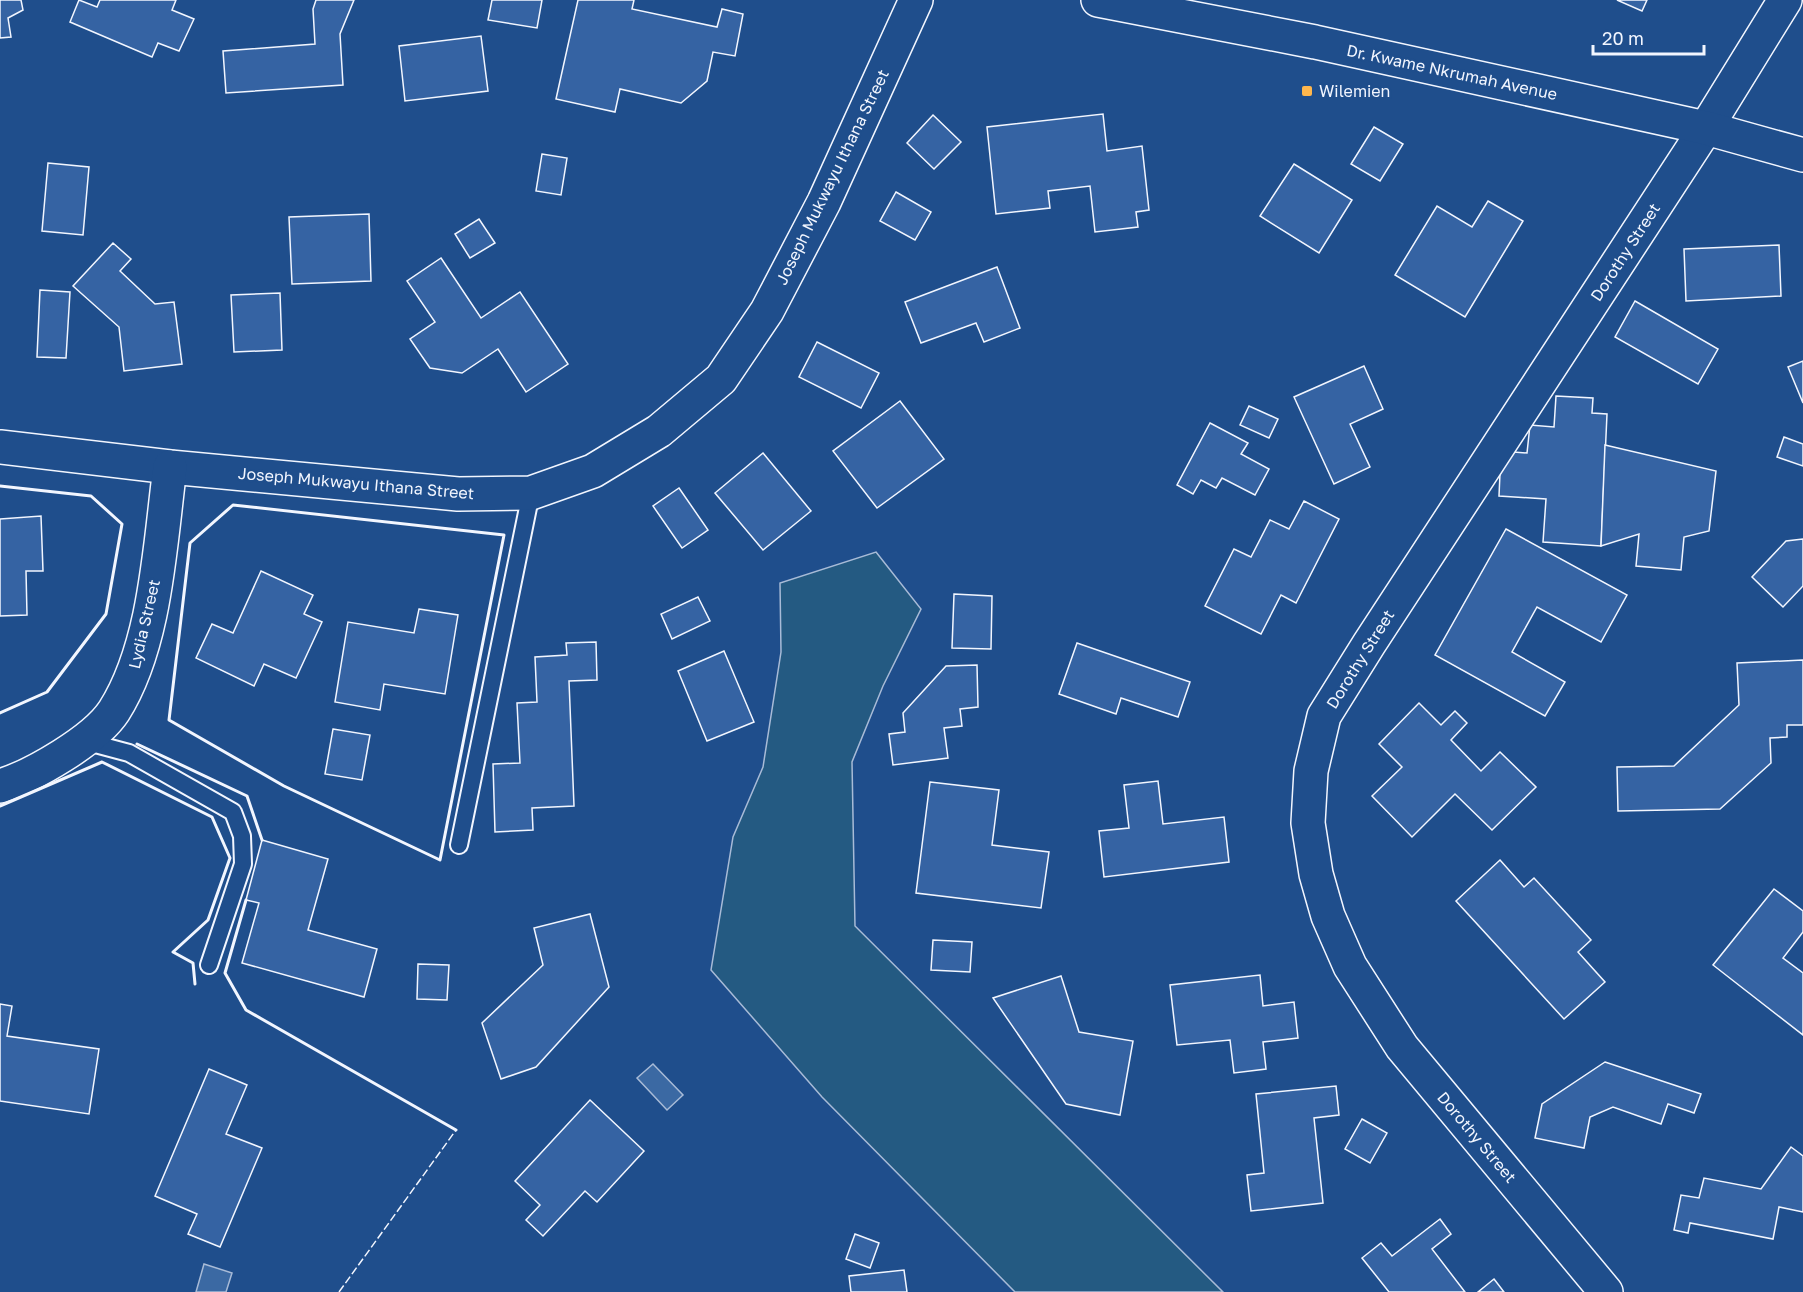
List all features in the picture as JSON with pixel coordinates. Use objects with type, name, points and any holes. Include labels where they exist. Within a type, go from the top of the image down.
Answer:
[{"type":"street","name":"Joseph Mukwayu Ithana Street","points":[[0,447],[170,467],[458,494],[531,494],[593,471],[659,431],[721,379],[767,311],[824,202],[916,0]]},
{"type":"street","name":"Dr. Kwame Nkrumah Avenue","points":[[1098,0],[1315,42],[1706,128],[1803,155]]},
{"type":"street","name":"Dorothy Street","points":[[1606,1292],[1402,1047],[1350,966],[1328,916],[1316,874],[1308,823],[1311,771],[1324,716],[1335,698],[1706,128],[1785,0]]},
{"type":"street","name":"Lydia Street","points":[[0,786],[47,766],[84,741],[113,713],[135,670],[154,597],[170,467]]},
{"type":"lane","points":[[459,845],[531,494]]},
{"type":"lane","points":[[84,741],[129,753],[233,812],[242,836],[243,864],[209,965]]},
{"type":"shaded area","points":[[876,552],[921,609],[883,686],[852,762],[855,926],[1223,1292],[1015,1292],[822,1097],[711,970],[733,837],[763,767],[781,652],[780,583]]},
{"type":"shaded area","points":[[653,1064],[683,1095],[667,1110],[637,1078]]},
{"type":"shaded area","points":[[204,1264],[232,1273],[226,1292],[196,1292]]},
{"type":"building","points":[[0,0],[21,0],[23,10],[8,18],[11,37],[0,38]]},
{"type":"building","points":[[79,0],[97,7],[100,0],[176,0],[172,10],[194,19],[179,51],[158,43],[152,57],[70,22]]},
{"type":"building","points":[[316,0],[354,0],[340,34],[343,85],[226,93],[223,51],[315,44],[313,9]]},
{"type":"building","points":[[492,0],[542,0],[537,28],[488,20]]},
{"type":"building","points":[[578,0],[634,0],[632,9],[717,27],[722,9],[743,14],[735,56],[713,52],[707,81],[681,103],[620,89],[615,112],[556,99]]},
{"type":"building","points":[[1617,0],[1647,0],[1642,11]]},
{"type":"building","points":[[481,36],[488,91],[405,101],[399,46]]},
{"type":"building","points":[[1103,114],[1107,151],[1142,146],[1149,210],[1136,212],[1138,227],[1095,232],[1090,186],[1048,191],[1050,208],[996,214],[987,127]]},
{"type":"building","points":[[933,115],[961,142],[934,169],[907,143]]},
{"type":"building","points":[[1374,127],[1403,144],[1380,181],[1351,164]]},
{"type":"building","points":[[542,154],[567,158],[561,195],[536,191]]},
{"type":"building","points":[[48,163],[89,167],[83,235],[42,231]]},
{"type":"building","points":[[1294,164],[1352,200],[1319,253],[1260,216]]},
{"type":"building","points":[[896,192],[931,212],[915,240],[880,221]]},
{"type":"building","points":[[1488,201],[1523,221],[1465,317],[1395,275],[1437,206],[1472,227]]},
{"type":"building","points":[[369,214],[371,281],[292,284],[289,217]]},
{"type":"building","points":[[479,219],[495,243],[470,258],[455,234]]},
{"type":"building","points":[[113,243],[131,259],[120,271],[155,304],[174,302],[182,364],[124,371],[119,327],[73,286]]},
{"type":"building","points":[[1779,245],[1781,296],[1686,301],[1684,249]]},
{"type":"building","points":[[441,258],[481,318],[520,292],[568,364],[526,392],[498,349],[462,373],[430,368],[410,339],[435,322],[407,281]]},
{"type":"building","points":[[997,267],[1020,328],[984,342],[976,323],[921,343],[905,302]]},
{"type":"building","points":[[40,290],[70,292],[66,358],[37,357]]},
{"type":"building","points":[[280,293],[282,350],[234,352],[231,295]]},
{"type":"building","points":[[1635,301],[1718,349],[1698,384],[1615,337]]},
{"type":"building","points":[[817,342],[879,373],[861,408],[799,377]]},
{"type":"building","points":[[1803,361],[1803,403],[1788,367]]},
{"type":"building","points":[[1364,366],[1383,409],[1350,424],[1370,467],[1334,484],[1294,397]]},
{"type":"building","points":[[1556,396],[1593,398],[1592,413],[1607,414],[1601,546],[1543,542],[1546,499],[1499,496],[1501,451],[1527,453],[1530,425],[1554,427]]},
{"type":"building","points":[[900,401],[944,459],[877,508],[833,451]]},
{"type":"building","points":[[1249,406],[1278,419],[1269,438],[1240,425]]},
{"type":"building","points":[[1210,423],[1248,443],[1241,454],[1269,469],[1255,495],[1222,478],[1216,488],[1201,480],[1193,494],[1177,485]]},
{"type":"building","points":[[1784,437],[1803,444],[1803,466],[1777,457]]},
{"type":"building","points":[[1605,445],[1716,471],[1709,531],[1684,537],[1681,570],[1636,566],[1639,534],[1601,546]]},
{"type":"building","points":[[763,453],[811,511],[763,550],[715,493]]},
{"type":"building","points":[[679,488],[708,530],[682,548],[653,506]]},
{"type":"building","points":[[1304,501],[1339,519],[1296,603],[1281,595],[1261,634],[1205,606],[1234,549],[1251,557],[1270,520],[1289,529]]},
{"type":"building","points":[[41,516],[43,571],[26,571],[27,615],[0,616],[0,519]]},
{"type":"building","points":[[1506,529],[1627,595],[1601,642],[1537,607],[1512,652],[1565,682],[1545,716],[1435,655]]},
{"type":"building","points":[[1803,539],[1803,586],[1783,607],[1752,577],[1786,541]]},
{"type":"building","points":[[261,571],[313,595],[304,614],[322,622],[296,678],[264,664],[254,686],[196,658],[212,624],[233,633]]},
{"type":"building","points":[[954,594],[992,596],[991,649],[952,648]]},
{"type":"building","points":[[698,597],[710,621],[672,639],[661,614]]},
{"type":"building","points":[[419,609],[458,615],[445,694],[384,684],[380,710],[335,702],[348,622],[414,633]]},
{"type":"building","points":[[596,642],[597,680],[569,681],[574,806],[532,808],[533,830],[495,832],[493,764],[520,763],[517,703],[537,702],[535,657],[567,655],[566,643]]},
{"type":"building","points":[[1077,643],[1190,682],[1178,717],[1121,698],[1116,714],[1059,694]]},
{"type":"building","points":[[724,651],[754,722],[707,741],[678,671]]},
{"type":"building","points":[[1803,660],[1803,725],[1787,725],[1787,737],[1770,738],[1771,763],[1720,809],[1618,811],[1617,767],[1674,766],[1739,705],[1737,663]]},
{"type":"building","points":[[977,665],[978,707],[960,709],[962,726],[944,728],[948,758],[893,765],[889,734],[905,732],[903,713],[946,666]]},
{"type":"building","points":[[1419,703],[1441,725],[1455,711],[1467,723],[1451,740],[1481,771],[1500,752],[1536,787],[1492,830],[1455,794],[1412,837],[1372,796],[1402,767],[1379,744]]},
{"type":"building","points":[[333,729],[370,735],[362,780],[325,774]]},
{"type":"building","points":[[1158,781],[1163,824],[1224,817],[1229,862],[1104,877],[1099,831],[1129,828],[1124,785]]},
{"type":"building","points":[[930,782],[999,790],[992,845],[1049,852],[1041,908],[916,893]]},
{"type":"building","points":[[262,840],[328,859],[308,930],[377,949],[364,997],[242,963],[259,903],[246,900]]},
{"type":"building","points":[[1500,860],[1524,887],[1534,878],[1591,940],[1578,952],[1605,982],[1564,1019],[1456,901]]},
{"type":"building","points":[[1774,889],[1803,911],[1803,932],[1783,958],[1803,973],[1803,1035],[1713,965]]},
{"type":"building","points":[[590,914],[609,987],[536,1067],[501,1079],[482,1023],[543,965],[534,928]]},
{"type":"building","points":[[933,940],[972,942],[970,972],[931,970]]},
{"type":"building","points":[[418,964],[449,965],[447,1000],[417,999]]},
{"type":"building","points":[[1260,975],[1263,1006],[1294,1002],[1298,1038],[1263,1042],[1266,1069],[1234,1073],[1230,1040],[1177,1045],[1170,985]]},
{"type":"building","points":[[1061,976],[1079,1032],[1133,1041],[1120,1115],[1066,1104],[993,998]]},
{"type":"building","points":[[0,1004],[12,1006],[7,1036],[99,1049],[89,1114],[0,1101]]},
{"type":"building","points":[[1605,1062],[1701,1094],[1694,1113],[1668,1104],[1661,1124],[1613,1107],[1590,1117],[1584,1148],[1535,1138],[1542,1104]]},
{"type":"building","points":[[209,1069],[247,1085],[226,1134],[262,1148],[220,1247],[188,1234],[197,1214],[155,1196]]},
{"type":"building","points":[[1336,1086],[1339,1115],[1314,1118],[1323,1203],[1251,1211],[1247,1175],[1264,1173],[1256,1094]]},
{"type":"building","points":[[590,1100],[644,1151],[597,1202],[585,1191],[543,1236],[526,1220],[540,1205],[515,1181]]},
{"type":"building","points":[[1362,1119],[1387,1133],[1370,1163],[1345,1149]]},
{"type":"building","points":[[1791,1147],[1803,1156],[1803,1212],[1779,1207],[1773,1239],[1690,1223],[1688,1233],[1674,1230],[1681,1195],[1699,1198],[1704,1178],[1761,1189]]},
{"type":"building","points":[[1440,1219],[1451,1234],[1432,1249],[1465,1292],[1389,1292],[1362,1258],[1381,1243],[1392,1256]]},
{"type":"building","points":[[855,1234],[879,1243],[870,1268],[846,1259]]},
{"type":"building","points":[[904,1270],[907,1292],[851,1292],[849,1276]]},
{"type":"building","points":[[1494,1279],[1504,1292],[1478,1292]]},
{"type":"fence","points":[[339,1292],[456,1130]]},
{"type":"wall","points":[[0,486],[91,496],[122,524],[106,614],[47,692],[0,713]]},
{"type":"wall","points":[[233,505],[504,535],[440,860],[284,786],[169,720],[190,543],[233,505]]},
{"type":"wall","points":[[137,744],[247,796],[262,840]]},
{"type":"wall","points":[[0,806],[102,762],[212,817],[230,858],[208,920],[173,952],[193,963],[195,984]]},
{"type":"wall","points":[[246,900],[225,973],[246,1010],[456,1130]]},
{"type":"place","name":"Wilemien","points":[[1307,91]]}]
